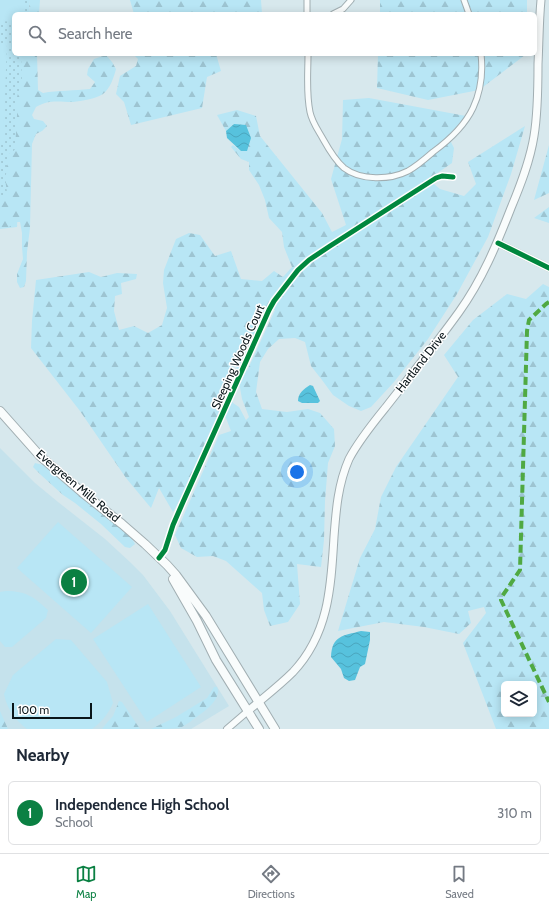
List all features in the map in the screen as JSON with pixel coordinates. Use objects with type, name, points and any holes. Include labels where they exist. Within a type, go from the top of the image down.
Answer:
[{"type":"main road","name":"Hartland Drive","points":[[248,711],[294,671],[311,648],[321,626],[327,608],[331,585],[337,502],[343,474],[350,458],[365,434],[461,310],[478,283],[498,243],[522,182],[530,157],[534,136],[538,95],[541,0]]},
{"type":"main road","name":"Evergreen Mills Road","points":[[0,411],[40,456],[145,544],[176,575],[206,616],[274,729]]},
{"type":"main road","name":"Evergreen Mills Road","points":[[159,558],[177,584],[216,660],[259,729]]},
{"type":"main road","points":[[185,600],[205,623],[250,697],[254,701],[258,702]]},
{"type":"street","points":[[307,0],[307,12]]},
{"type":"street","points":[[337,12],[343,9],[351,0]]},
{"type":"street","points":[[464,0],[468,12]]},
{"type":"street","points":[[308,56],[308,99],[315,126],[333,156],[344,168],[358,176],[371,177],[388,177],[406,172],[440,146],[459,127],[473,108],[478,97],[482,72],[481,56]]},
{"type":"street","name":"Sleeping Woods Court","points":[[159,558],[165,550],[173,525],[274,301],[298,270],[308,260],[436,178],[442,176],[453,177]]},
{"type":"street","points":[[498,243],[549,268]]},
{"type":"street","points":[[227,729],[248,711]]},
{"type":"shaded area","points":[[0,448],[35,483],[105,539],[143,575],[170,611],[229,706],[191,729],[0,729]]},
{"type":"green space","points":[[0,0],[30,0],[29,12],[12,12],[12,56],[27,56],[17,227],[0,229]]},
{"type":"green space","points":[[0,0],[24,0],[24,12],[12,12],[12,22],[0,21]]},
{"type":"green space","points":[[30,0],[40,0],[39,12],[29,12]]},
{"type":"green space","points":[[130,0],[261,0],[262,12],[133,12]]},
{"type":"green space","points":[[380,0],[527,0],[527,12],[380,12]]},
{"type":"green space","points":[[0,44],[7,44],[3,141],[0,141]]},
{"type":"green space","points":[[21,56],[37,56],[38,90],[43,93],[90,89],[95,82],[87,75],[88,69],[94,59],[103,56],[107,56],[116,69],[110,86],[100,96],[73,102],[41,104],[36,107],[32,115],[34,119],[43,121],[47,126],[36,134],[32,144],[30,228],[26,281],[24,287],[20,288],[17,282],[17,274],[23,259],[20,222],[16,222],[9,227],[0,228],[0,201],[7,192],[5,179],[7,154],[13,152],[15,149],[17,97],[22,81]]},
{"type":"green space","points":[[135,56],[217,56],[221,71],[207,77],[202,108],[131,125],[124,102],[116,94],[120,76],[136,66],[138,59]]},
{"type":"green space","points":[[378,56],[524,56],[479,90],[428,100],[377,88]]},
{"type":"green space","points":[[369,98],[466,116],[448,136],[454,148],[452,163],[436,174],[434,184],[440,189],[464,196],[476,184],[468,162],[525,126],[511,174],[488,237],[457,294],[428,339],[394,382],[371,407],[361,411],[349,406],[333,395],[311,366],[305,342],[295,338],[279,339],[268,349],[260,362],[256,392],[262,409],[287,412],[308,409],[320,413],[334,429],[335,446],[328,463],[321,567],[297,564],[300,604],[288,622],[270,626],[264,610],[262,593],[226,561],[213,556],[197,557],[181,548],[175,535],[219,435],[231,431],[226,418],[221,414],[191,480],[173,512],[159,488],[151,508],[126,478],[80,411],[31,348],[36,280],[89,272],[101,277],[117,273],[137,274],[136,279],[121,283],[122,294],[115,296],[114,311],[119,330],[134,326],[148,333],[162,325],[167,308],[163,283],[164,270],[176,239],[189,233],[200,235],[215,256],[231,251],[241,279],[262,281],[274,271],[283,277],[292,267],[284,247],[282,232],[269,218],[265,200],[259,185],[249,170],[249,162],[241,159],[231,147],[233,145],[241,151],[234,124],[226,131],[217,115],[237,110],[256,116],[260,136],[322,213],[332,232],[346,225],[331,179],[342,139],[343,100]],"holes":[[[266,310],[275,310],[247,371],[244,359]],[[236,365],[242,399],[249,417],[246,420],[239,407],[233,403],[226,389],[229,370]]]},
{"type":"green space","points":[[549,145],[549,193],[534,200]]},
{"type":"green space","points":[[549,207],[549,223],[534,218]]},
{"type":"green space","points":[[543,284],[549,287],[549,729],[496,729],[463,643],[486,613],[484,607],[468,611],[471,623],[459,634],[424,627],[384,622],[338,631],[360,558],[375,529],[381,497],[396,467],[458,377],[444,355],[473,320],[507,294],[526,299]]},
{"type":"green space","points":[[35,463],[43,465],[128,534],[135,544],[130,548],[125,547],[101,524],[63,495],[41,475],[33,467]]},
{"type":"green space","points":[[58,522],[132,587],[91,633],[17,568]]},
{"type":"green space","points":[[0,592],[19,592],[29,596],[48,610],[46,618],[12,647],[5,647],[0,641]]},
{"type":"green space","points":[[148,604],[201,687],[147,722],[93,639]]},
{"type":"green space","points":[[56,639],[71,640],[107,682],[113,703],[104,718],[92,729],[27,729],[15,718],[7,705],[4,694],[13,675]]},
{"type":"green space","points":[[214,687],[217,687],[217,697],[204,712],[190,722],[179,728],[151,729],[176,717],[207,698]]},
{"type":"green space","points":[[119,701],[122,702],[140,729],[102,729],[113,716]]},
{"type":"green space","points":[[0,711],[8,729],[0,729]]},
{"type":"water","points":[[234,124],[246,125],[251,138],[247,151],[241,151],[227,138],[226,131]]},
{"type":"water","points":[[310,385],[313,386],[320,401],[318,403],[302,403],[298,401],[300,393]]},
{"type":"water","points":[[361,631],[370,632],[370,640],[365,664],[360,667],[355,680],[349,681],[344,678],[341,669],[331,657],[332,650],[336,640]]},
{"type":"marked path","points":[[549,302],[529,320],[527,331],[520,570],[501,598],[549,702]]},
{"type":"cycle path","points":[[159,558],[165,550],[173,525],[183,502],[274,301],[298,270],[309,260],[436,178],[442,176],[453,177]]},
{"type":"cycle path","points":[[498,243],[549,268]]},
{"type":"place","name":"Independence High School","points":[[74,582]]}]
